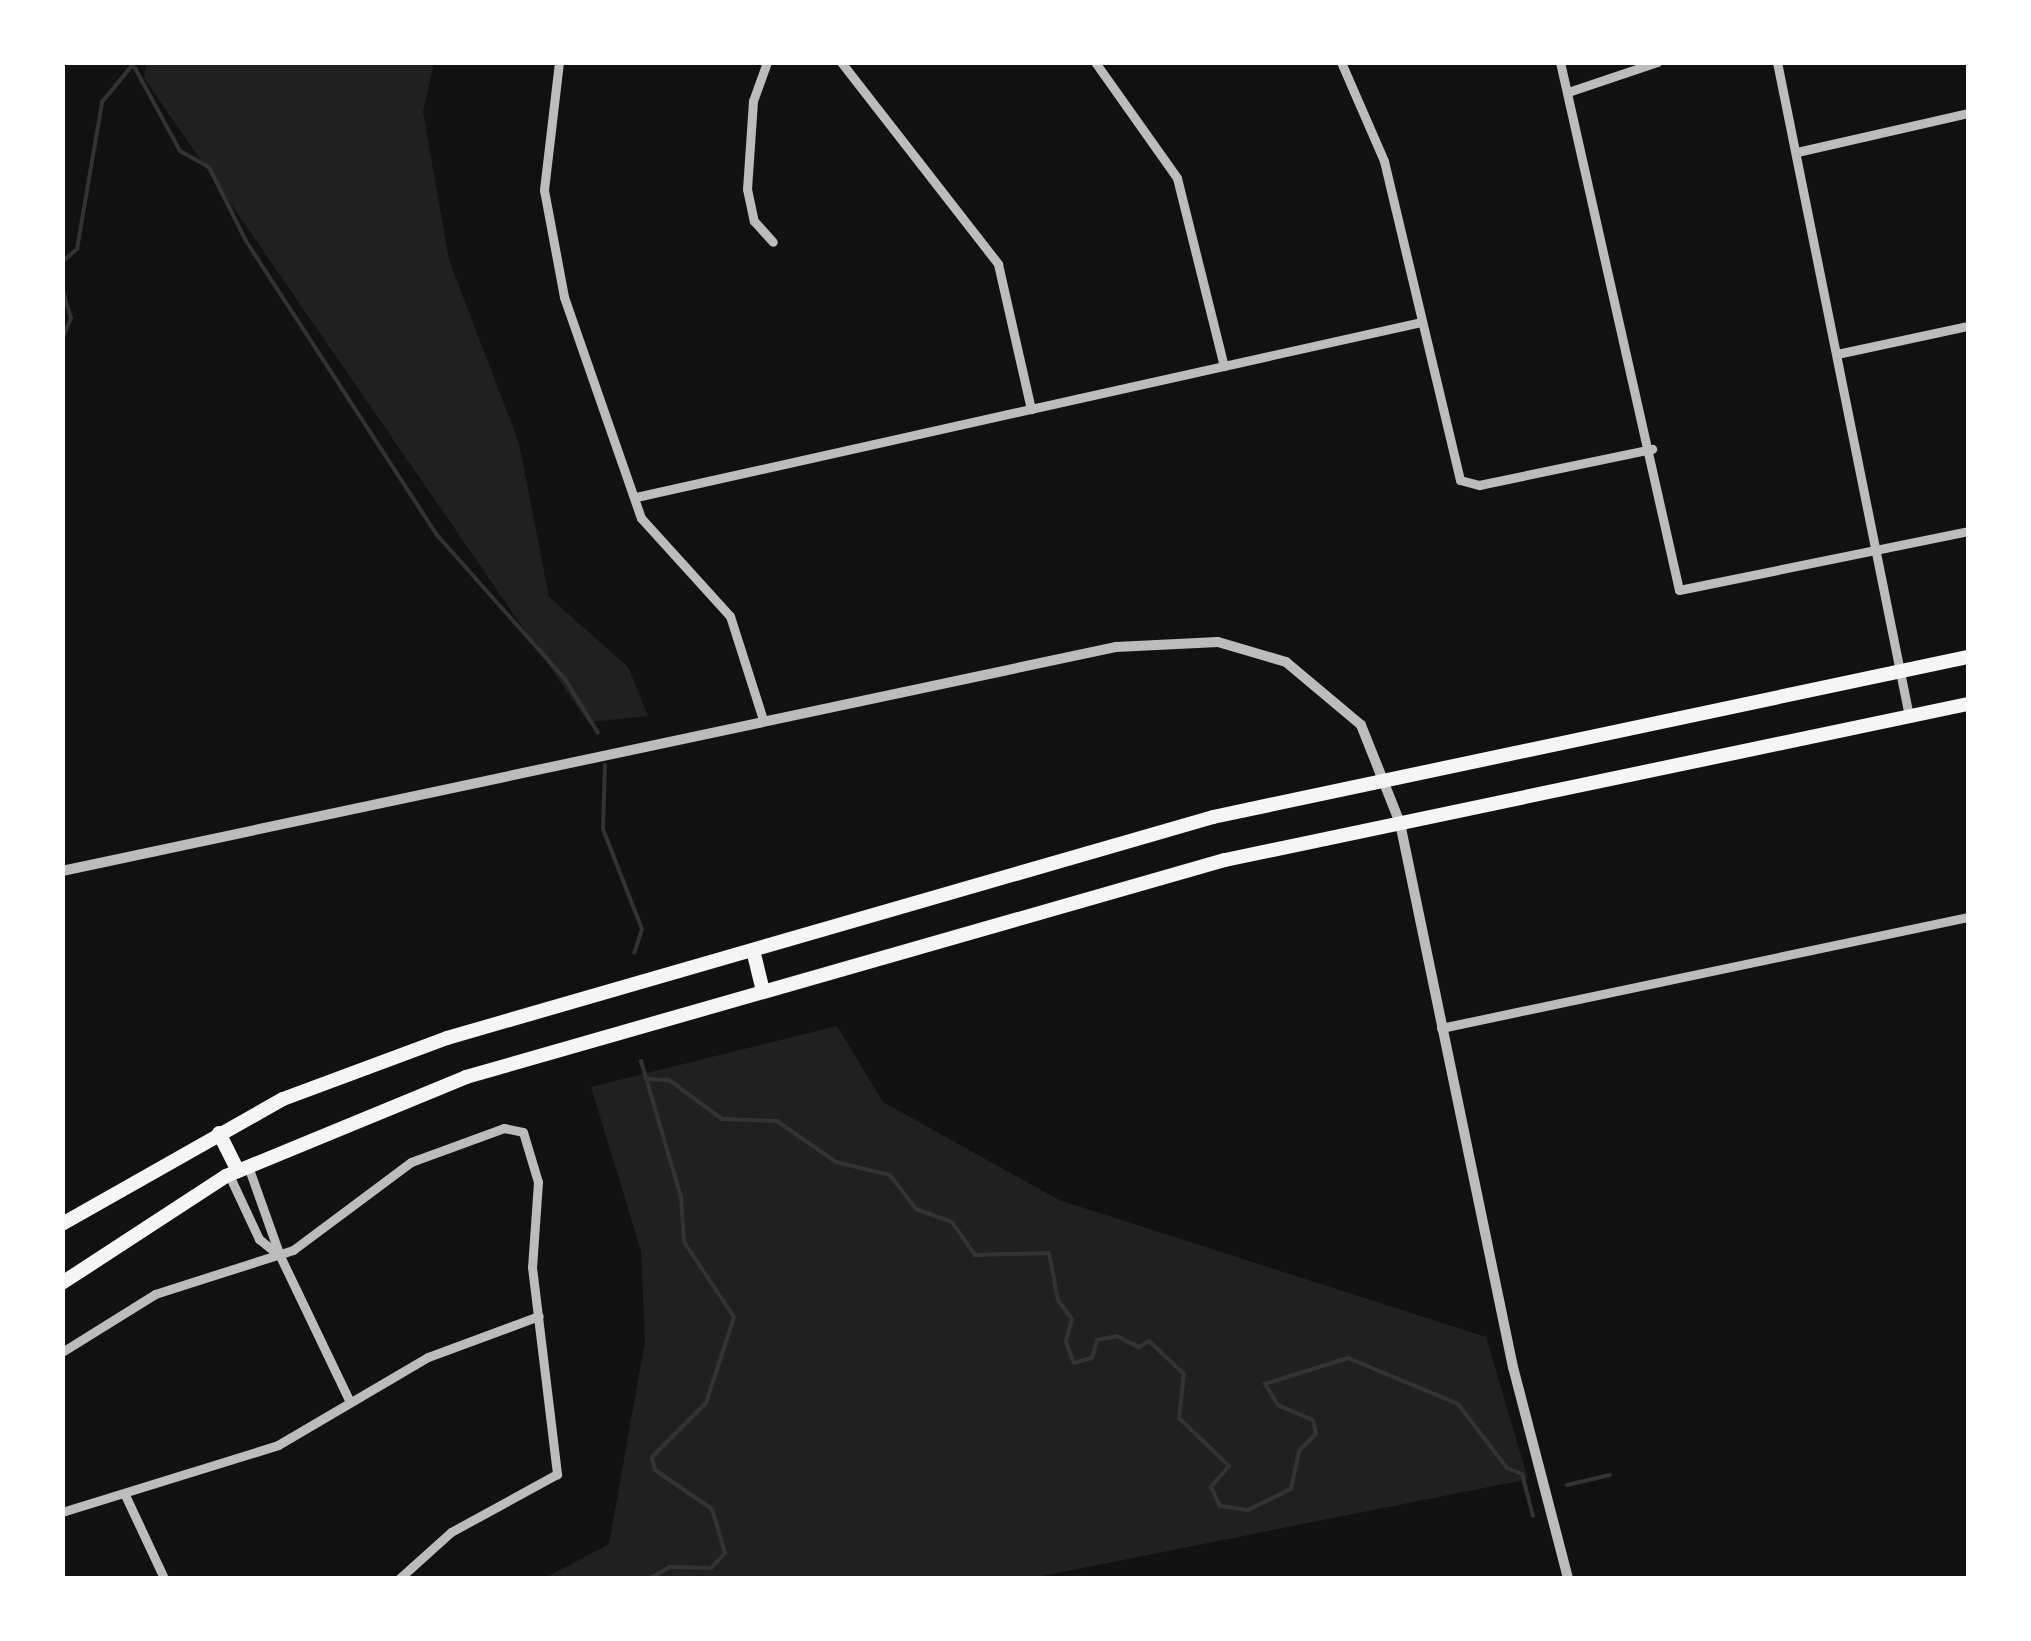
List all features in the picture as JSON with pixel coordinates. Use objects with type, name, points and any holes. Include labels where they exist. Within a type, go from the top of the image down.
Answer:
[{"type":"main road","points":[[62,1224],[219,1133],[358,1066],[1213,817],[1968,657]]},
{"type":"main road","points":[[62,1283],[239,1171],[466,1077],[1225,860],[1968,704]]},
{"type":"main road","points":[[753,950],[763,990]]},
{"type":"main road","points":[[219,1133],[239,1171]]},
{"type":"street","points":[[558,62],[546,120],[551,251],[636,497],[666,549],[730,616],[762,716]]},
{"type":"street","points":[[767,62],[753,101],[747,189],[754,221],[773,242]]},
{"type":"street","points":[[841,62],[998,264],[1031,409]]},
{"type":"street","points":[[1095,62],[1176,178],[1224,366]]},
{"type":"street","points":[[1341,62],[1384,160],[1460,480],[1479,485],[1652,449]]},
{"type":"street","points":[[1560,62],[1571,91],[1680,590],[1968,532]]},
{"type":"street","points":[[1571,91],[1657,62]]},
{"type":"street","points":[[1776,62],[1909,716]]},
{"type":"street","points":[[1797,152],[1968,113]]},
{"type":"street","points":[[636,497],[1420,322]]},
{"type":"street","points":[[1837,354],[1968,326]]},
{"type":"street","points":[[62,871],[762,716],[1116,647],[1218,642],[1286,662],[1327,689],[1373,743],[1400,823],[1441,1028],[1568,1578]]},
{"type":"street","points":[[1441,1028],[1968,917]]},
{"type":"street","points":[[62,1352],[154,1294],[280,1256],[410,1162],[504,1128],[523,1132],[538,1182],[538,1316],[558,1451],[552,1484],[451,1532],[400,1578]]},
{"type":"street","points":[[239,1171],[259,1239],[280,1256]]},
{"type":"street","points":[[239,1171],[349,1400]]},
{"type":"street","points":[[62,1512],[126,1497],[278,1446],[349,1400],[428,1357],[538,1316]]},
{"type":"street","points":[[126,1497],[164,1578]]},
{"type":"shaded area","points":[[146,63],[434,63],[423,112],[449,260],[519,443],[549,597],[628,667],[648,716],[588,722],[144,78]]},
{"type":"shaded area","points":[[837,1026],[883,1102],[1059,1200],[1486,1337],[1528,1479],[1033,1578],[545,1578],[609,1544],[645,1341],[641,1251],[591,1087]]},
{"type":"waterway","points":[[62,262],[77,249],[102,102],[135,62]]},
{"type":"waterway","points":[[135,68],[180,151],[209,167],[246,241],[437,535],[565,679],[598,733]]},
{"type":"waterway","points":[[62,287],[71,318],[62,339]]},
{"type":"waterway","points":[[605,765],[603,829],[642,929],[634,953]]},
{"type":"waterway","points":[[641,1061],[681,1197],[684,1242],[734,1317],[706,1403],[652,1457],[655,1470],[712,1509],[725,1553],[711,1568],[670,1567],[650,1578]]},
{"type":"waterway","points":[[647,1079],[669,1080],[722,1119],[777,1121],[836,1162],[890,1175],[916,1209],[952,1222],[975,1255],[1049,1253],[1058,1300],[1072,1319],[1066,1342],[1074,1363],[1092,1358],[1097,1340],[1117,1336],[1139,1347],[1149,1341],[1184,1374],[1179,1418],[1229,1466],[1211,1487],[1220,1506],[1248,1510],[1291,1489],[1299,1451],[1316,1434],[1313,1420],[1278,1405],[1265,1384],[1348,1358],[1458,1404],[1507,1468],[1522,1474],[1533,1516]]},
{"type":"waterway","points":[[1567,1485],[1610,1475]]}]
